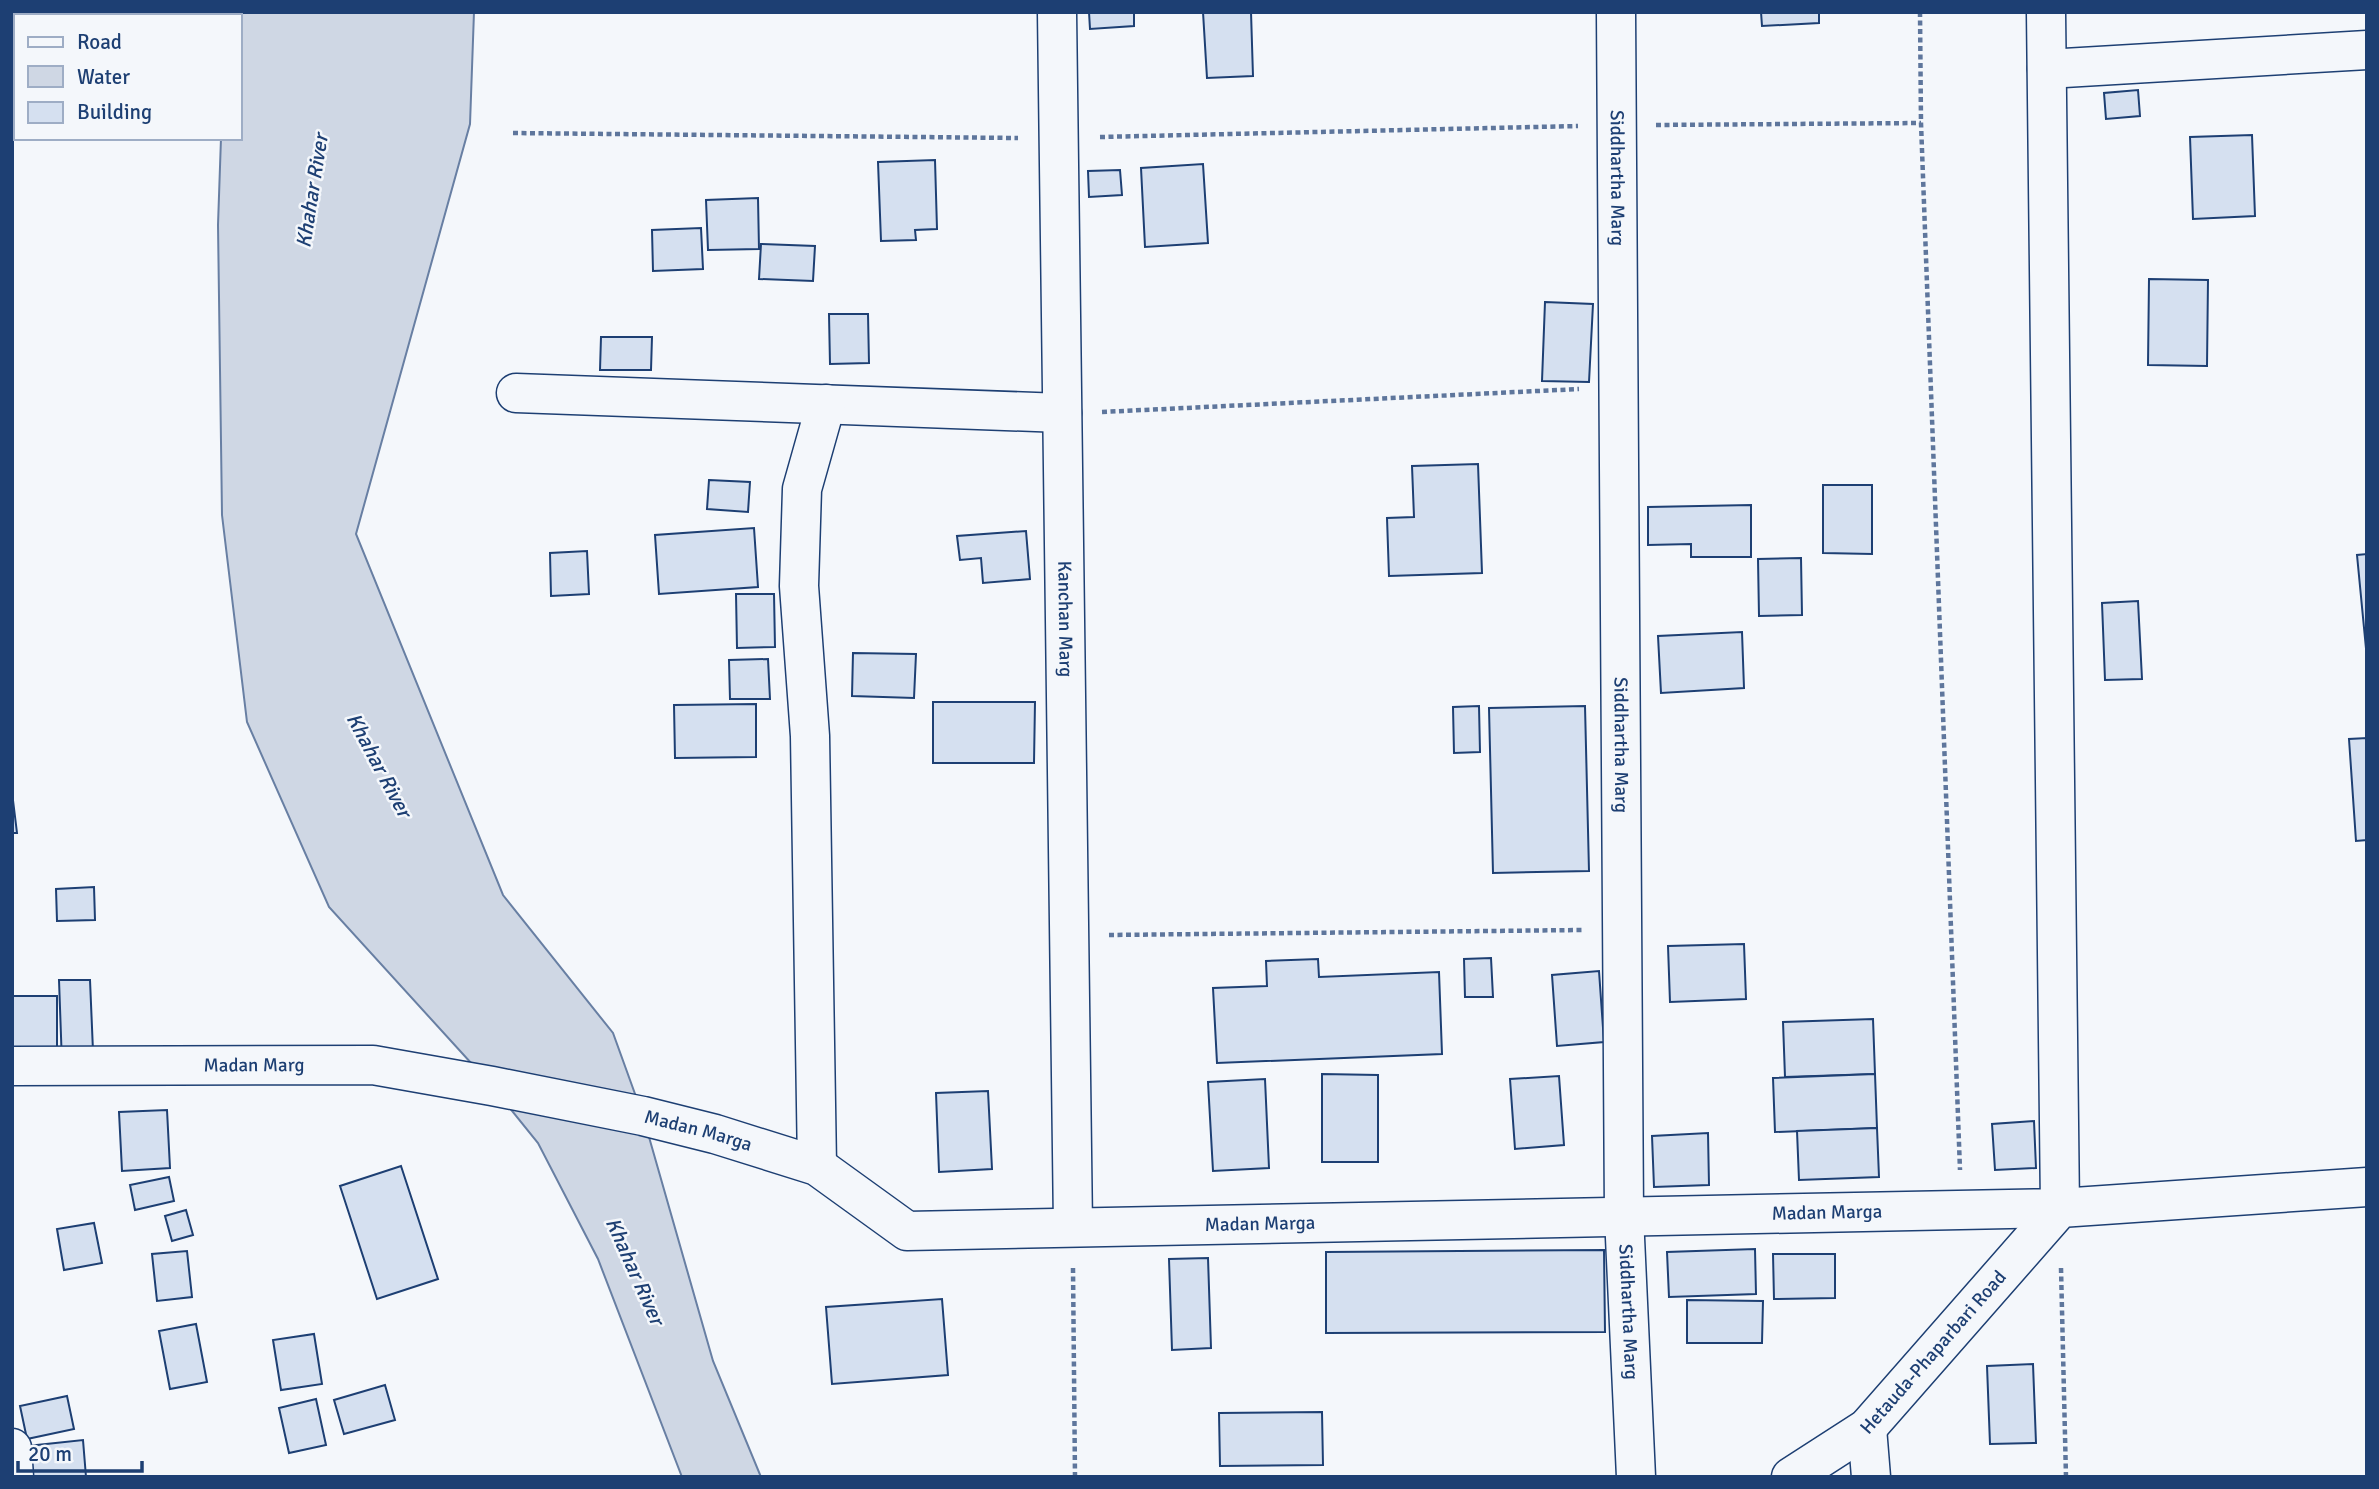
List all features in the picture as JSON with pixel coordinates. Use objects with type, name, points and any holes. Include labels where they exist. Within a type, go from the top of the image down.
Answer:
[{"type":"main road","name":"Kanchan Marg","points":[[1057,12],[1073,1227]]},
{"type":"main road","name":"Siddhartha Marg","points":[[1616,12],[1624,1216],[1636,1477]]},
{"type":"main road","points":[[2046,12],[2060,1208]]},
{"type":"main road","points":[[2047,69],[2367,50]]},
{"type":"main road","points":[[516,393],[1062,413]]},
{"type":"main road","points":[[817,1166],[810,736],[799,586],[802,489],[826,404]]},
{"type":"main road","name":"Madan Marg","points":[[12,1066],[373,1065],[643,1116],[715,1134],[817,1166]]},
{"type":"main road","name":"Madan Marga","points":[[817,1166],[907,1231],[2060,1208],[2367,1187]]},
{"type":"main road","name":"Hetauda-Phaparbari Road","points":[[1791,1477],[1867,1428],[2060,1208]]},
{"type":"main road","points":[[1867,1428],[1871,1477]]},
{"type":"main road","points":[[12,1448],[14,1477]]},
{"type":"path","points":[[1920,12],[1921,123],[1961,1209]]},
{"type":"path","points":[[513,133],[1058,138],[1617,125],[1921,123]]},
{"type":"path","points":[[1062,413],[1619,388]]},
{"type":"path","points":[[1069,936],[1622,929]]},
{"type":"path","points":[[2060,1208],[2066,1477]]},
{"type":"path","points":[[1073,1227],[1075,1477]]},
{"type":"water","name":"Khahar River","points":[[474,12],[470,124],[356,534],[503,895],[613,1033],[643,1116],[713,1361],[761,1477],[682,1477],[598,1259],[538,1143],[492,1086],[329,907],[247,722],[222,515],[218,225],[221,140],[242,140],[242,14],[225,14]]},
{"type":"building","points":[[1089,12],[1134,12],[1134,26],[1090,29]]},
{"type":"building","points":[[1203,12],[1251,12],[1253,76],[1207,78]]},
{"type":"building","points":[[1761,12],[1819,12],[1819,23],[1762,26]]},
{"type":"building","points":[[2138,90],[2140,116],[2106,119],[2104,93]]},
{"type":"building","points":[[2252,135],[2255,216],[2193,219],[2190,137]]},
{"type":"building","points":[[935,160],[937,229],[915,230],[916,240],[881,241],[878,162]]},
{"type":"building","points":[[1203,164],[1208,243],[1145,247],[1141,168]]},
{"type":"building","points":[[1120,170],[1122,195],[1089,197],[1088,171]]},
{"type":"building","points":[[758,198],[759,249],[708,250],[706,200]]},
{"type":"building","points":[[701,228],[703,269],[653,271],[652,230]]},
{"type":"building","points":[[761,244],[815,246],[813,281],[759,279]]},
{"type":"building","points":[[2149,279],[2208,280],[2207,366],[2148,365]]},
{"type":"building","points":[[1545,302],[1593,304],[1589,382],[1542,381]]},
{"type":"building","points":[[829,314],[868,314],[869,363],[830,364]]},
{"type":"building","points":[[601,337],[652,337],[651,370],[600,370]]},
{"type":"building","points":[[1478,464],[1482,573],[1389,576],[1387,518],[1414,517],[1412,466]]},
{"type":"building","points":[[709,480],[750,482],[748,512],[707,509]]},
{"type":"building","points":[[1823,485],[1872,485],[1872,554],[1823,553]]},
{"type":"building","points":[[1751,505],[1751,557],[1691,557],[1691,544],[1648,545],[1648,507]]},
{"type":"building","points":[[754,528],[758,587],[659,594],[655,535]]},
{"type":"building","points":[[1026,531],[1030,579],[983,583],[981,558],[960,560],[957,536]]},
{"type":"building","points":[[587,551],[589,594],[551,596],[550,553]]},
{"type":"building","points":[[2367,554],[2367,659],[2357,555]]},
{"type":"building","points":[[1801,558],[1802,615],[1759,616],[1758,559]]},
{"type":"building","points":[[736,594],[774,594],[775,647],[737,648]]},
{"type":"building","points":[[2138,601],[2142,679],[2105,680],[2102,603]]},
{"type":"building","points":[[1742,632],[1744,688],[1661,693],[1658,636]]},
{"type":"building","points":[[853,653],[916,654],[914,698],[852,696]]},
{"type":"building","points":[[768,659],[770,699],[730,699],[729,660]]},
{"type":"building","points":[[933,702],[1035,702],[1034,763],[933,763]]},
{"type":"building","points":[[756,704],[756,757],[675,758],[674,705]]},
{"type":"building","points":[[1479,706],[1480,752],[1454,753],[1453,707]]},
{"type":"building","points":[[1585,706],[1589,871],[1493,873],[1489,708]]},
{"type":"building","points":[[2367,738],[2367,840],[2356,841],[2349,739]]},
{"type":"building","points":[[12,792],[17,833],[12,833]]},
{"type":"building","points":[[94,887],[95,920],[57,921],[56,889]]},
{"type":"building","points":[[1744,944],[1746,999],[1670,1002],[1668,946]]},
{"type":"building","points":[[1491,958],[1493,997],[1465,997],[1464,959]]},
{"type":"building","points":[[1318,959],[1319,977],[1439,972],[1442,1054],[1217,1063],[1213,988],[1267,986],[1266,961]]},
{"type":"building","points":[[1599,971],[1604,1042],[1557,1046],[1552,975]]},
{"type":"building","points":[[59,980],[90,980],[93,1051],[62,1064]]},
{"type":"building","points":[[12,996],[57,996],[57,1050],[12,1050]]},
{"type":"building","points":[[1873,1019],[1875,1074],[1785,1077],[1783,1022]]},
{"type":"building","points":[[1322,1074],[1378,1075],[1378,1162],[1322,1162]]},
{"type":"building","points":[[1875,1074],[1877,1128],[1775,1132],[1773,1078]]},
{"type":"building","points":[[1559,1076],[1564,1145],[1515,1149],[1510,1079]]},
{"type":"building","points":[[1265,1079],[1269,1168],[1213,1171],[1208,1082]]},
{"type":"building","points":[[988,1091],[992,1169],[939,1172],[936,1093]]},
{"type":"building","points":[[167,1110],[170,1168],[122,1171],[119,1112]]},
{"type":"building","points":[[2034,1121],[2036,1168],[1995,1170],[1992,1124]]},
{"type":"building","points":[[1877,1128],[1879,1177],[1799,1180],[1797,1131]]},
{"type":"building","points":[[1708,1133],[1709,1185],[1654,1187],[1652,1136]]},
{"type":"building","points":[[401,1166],[438,1279],[377,1299],[340,1186]]},
{"type":"building","points":[[169,1177],[174,1201],[135,1210],[130,1185]]},
{"type":"building","points":[[186,1210],[193,1235],[172,1241],[165,1216]]},
{"type":"building","points":[[94,1223],[102,1263],[64,1270],[57,1229]]},
{"type":"building","points":[[1755,1249],[1756,1294],[1669,1297],[1667,1252]]},
{"type":"building","points":[[1604,1250],[1605,1332],[1326,1333],[1326,1252]]},
{"type":"building","points":[[187,1251],[192,1297],[157,1301],[152,1254]]},
{"type":"building","points":[[1773,1254],[1835,1254],[1835,1298],[1774,1299]]},
{"type":"building","points":[[1208,1258],[1211,1348],[1172,1350],[1169,1259]]},
{"type":"building","points":[[942,1299],[948,1375],[832,1384],[826,1307]]},
{"type":"building","points":[[1687,1300],[1763,1301],[1762,1343],[1687,1343]]},
{"type":"building","points":[[196,1324],[207,1382],[170,1389],[159,1331]]},
{"type":"building","points":[[314,1334],[322,1384],[281,1390],[273,1340]]},
{"type":"building","points":[[2033,1364],[2036,1443],[1990,1444],[1987,1366]]},
{"type":"building","points":[[385,1385],[395,1420],[344,1434],[334,1400]]},
{"type":"building","points":[[67,1396],[74,1429],[27,1439],[20,1406]]},
{"type":"building","points":[[316,1399],[326,1445],[289,1453],[279,1408]]},
{"type":"building","points":[[1322,1412],[1323,1465],[1220,1466],[1219,1413]]},
{"type":"building","points":[[83,1440],[86,1477],[30,1477],[28,1446]]}]
